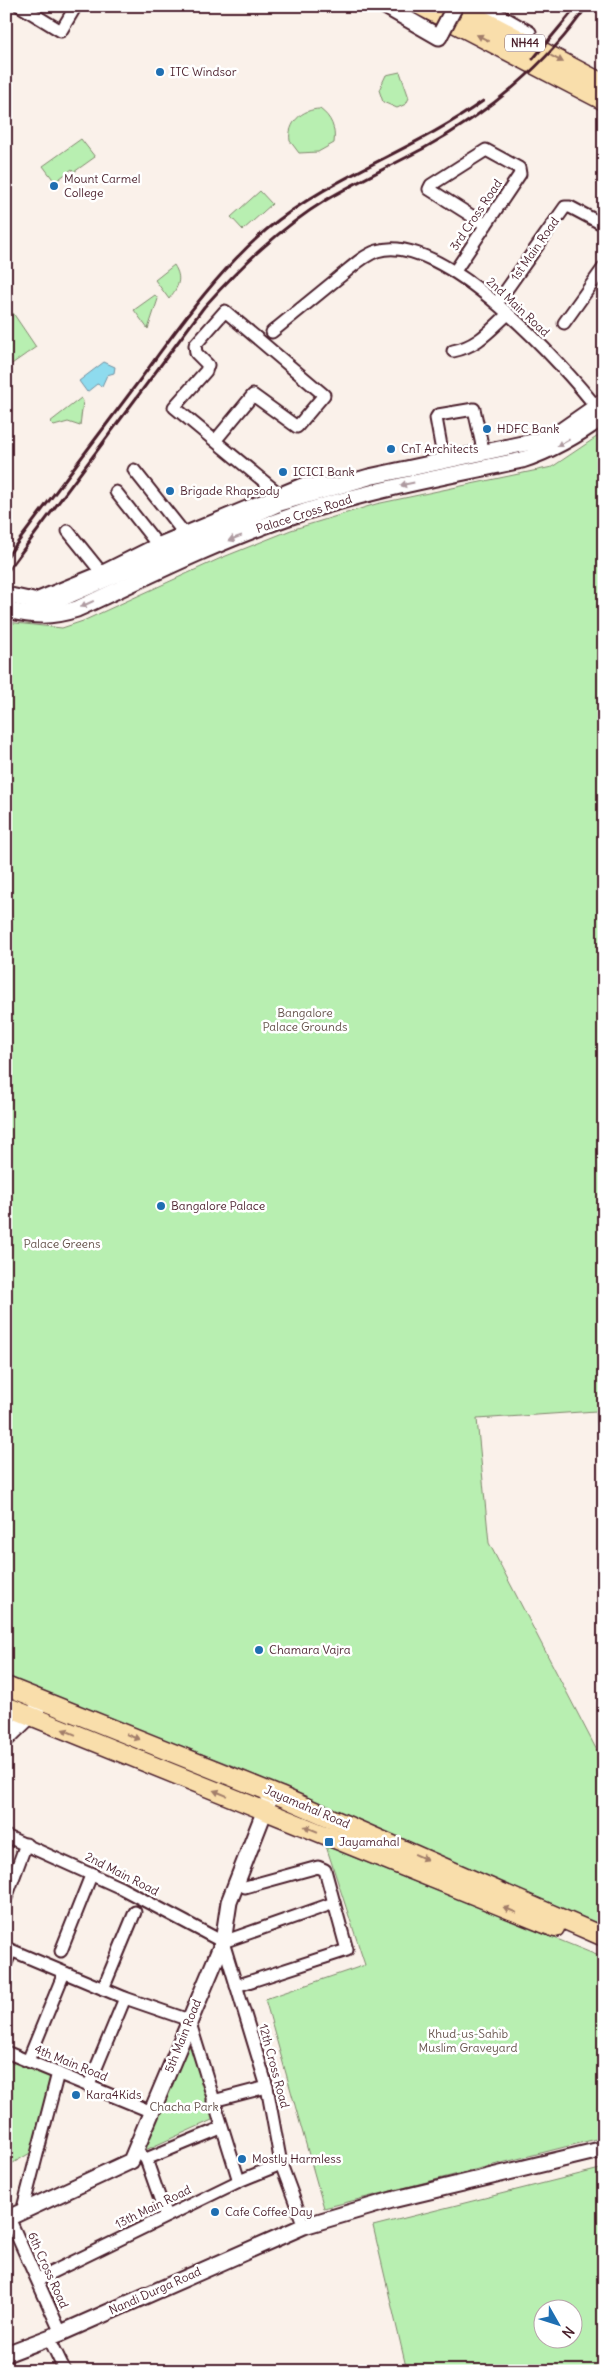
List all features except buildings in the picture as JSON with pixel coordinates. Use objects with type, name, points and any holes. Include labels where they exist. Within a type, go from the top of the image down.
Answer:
[{"type":"main road","name":"NH44","points":[[421,6],[440,23],[464,11]]},
{"type":"main road","name":"NH44","points":[[464,11],[601,79]]},
{"type":"main road","name":"NH44","points":[[464,11],[604,101]]},
{"type":"main road","name":"Jayamahal Road","points":[[6,1686],[276,1794],[604,1937]]},
{"type":"main road","name":"Jayamahal Road","points":[[6,1706],[604,1948]]},
{"type":"street","points":[[20,6],[61,31],[76,6]]},
{"type":"street","points":[[385,6],[439,37],[440,23]]},
{"type":"street","points":[[464,11],[530,32]]},
{"type":"street","name":"3rd Cross Road","points":[[455,271],[486,225],[520,174],[519,168],[486,150],[429,188],[432,192],[486,225]]},
{"type":"street","name":"1st Main Road","points":[[497,303],[566,207],[570,207],[604,225]]},
{"type":"street","name":"2nd Main Road","points":[[272,332],[366,256],[376,251],[394,248],[409,251],[455,271],[497,303],[602,410]]},
{"type":"street","points":[[564,323],[604,267]]},
{"type":"street","points":[[215,441],[254,395],[297,427],[324,395],[225,311],[195,345],[194,350],[206,363],[207,368],[174,407],[215,441],[278,493]]},
{"type":"street","points":[[452,351],[469,348],[508,314]]},
{"type":"street","points":[[444,462],[436,418],[438,415],[474,409],[484,454]]},
{"type":"street","name":"Palace Cross Road","points":[[9,600],[36,616],[57,616],[77,609],[215,545],[371,484],[444,462],[540,440],[602,410]]},
{"type":"street","name":"Palace Cross Road","points":[[9,600],[54,602],[72,596],[280,503],[342,485],[371,484],[545,453],[568,441],[602,410]]},
{"type":"street","points":[[134,470],[184,533]]},
{"type":"street","points":[[38,598],[101,572],[157,544],[302,484],[342,485]]},
{"type":"street","points":[[116,492],[157,544]]},
{"type":"street","points":[[68,531],[101,572]]},
{"type":"street","points":[[6,1739],[32,1717],[43,1701]]},
{"type":"street","points":[[269,1813],[276,1794]]},
{"type":"street","name":"5th Main Road","points":[[228,1921],[238,1907],[269,1813]]},
{"type":"street","name":"5th Main Road","points":[[141,2155],[152,2112],[223,1942],[228,1921],[229,1902],[269,1813]]},
{"type":"street","name":"2nd Main Road","points":[[6,1836],[92,1873],[223,1942]]},
{"type":"street","points":[[6,1898],[26,1844]]},
{"type":"street","points":[[236,1986],[347,1950],[325,1870],[318,1867],[245,1888]]},
{"type":"street","points":[[61,1951],[92,1873]]},
{"type":"street","points":[[223,1942],[334,1903]]},
{"type":"street","points":[[103,1989],[135,1912]]},
{"type":"street","name":"12th Cross Road","points":[[223,1942],[268,2087],[281,2164],[304,2226]]},
{"type":"street","points":[[6,1963],[9,1949],[125,1998],[189,2020],[238,2180]]},
{"type":"street","points":[[28,2061],[64,1973]]},
{"type":"street","points":[[89,2085],[125,1998]]},
{"type":"street","name":"4th Main Road","points":[[6,2052],[152,2112]]},
{"type":"street","points":[[12,2216],[58,2073]]},
{"type":"street","points":[[213,2101],[268,2087]]},
{"type":"street","name":"5th Main Road","points":[[12,2216],[141,2155],[221,2128]]},
{"type":"street","name":"Nandi Durga Road","points":[[6,2354],[55,2335],[304,2226],[392,2200],[604,2149]]},
{"type":"street","points":[[141,2155],[166,2216]]},
{"type":"street","name":"Nandi Durga Road","points":[[304,2226],[394,2210],[604,2159]]},
{"type":"street","name":"13th Main Road","points":[[38,2279],[238,2180],[281,2164]]},
{"type":"street","name":"6th Cross Road","points":[[12,2216],[38,2279],[65,2371]]},
{"type":"green space","points":[[400,72],[409,98],[406,104],[397,108],[383,102],[379,90],[386,75]]},
{"type":"green space","points":[[320,109],[332,123],[334,143],[318,152],[299,153],[290,141],[293,123],[307,111]]},
{"type":"green space","points":[[81,139],[95,157],[74,172],[72,169],[55,182],[43,166]]},
{"type":"green space","points":[[260,191],[272,204],[243,230],[231,217]]},
{"type":"green space","points":[[174,265],[179,279],[175,291],[169,299],[155,280]]},
{"type":"green space","points":[[155,295],[158,299],[148,329],[134,310]]},
{"type":"green space","points":[[13,313],[36,347],[6,368],[6,318]]},
{"type":"green space","points":[[81,398],[83,401],[80,426],[68,422],[54,426],[50,422]]},
{"type":"green space","name":"Bangalore Palace Grounds","points":[[604,432],[604,1454],[600,1454],[596,1411],[477,1419],[489,1543],[604,1764],[604,1928],[236,1767],[6,1678],[6,622],[62,628],[83,621],[221,558],[291,530],[376,504],[552,467]]},
{"type":"green space","name":"Khud-us-Sahib Muslim Graveyard","points":[[326,1846],[604,1958],[604,2137],[324,2208],[265,1999],[365,1965]]},
{"type":"green space","name":"Chacha Park","points":[[189,2031],[212,2120],[141,2152]]},
{"type":"green space","points":[[6,2058],[52,2077],[32,2152],[6,2167]]},
{"type":"green space","points":[[604,2168],[604,2371],[407,2371],[373,2226]]},
{"type":"water","points":[[104,362],[115,367],[114,373],[107,375],[102,386],[97,384],[87,392],[79,381]]},
{"type":"railway","points":[[533,59],[577,6]]},
{"type":"railway","points":[[6,573],[204,307],[246,263],[292,223],[326,200],[449,134],[494,103],[535,68],[571,28],[587,6]]},
{"type":"railway","points":[[6,558],[185,319],[215,281],[248,246],[291,211],[318,194],[430,134],[483,101]]},
{"type":"place","name":"ITC Windsor","points":[[160,72]]},
{"type":"place","name":"Mount Carmel College","points":[[54,186]]},
{"type":"place","name":"HDFC Bank","points":[[487,429]]},
{"type":"place","name":"CnT Architects","points":[[391,449]]},
{"type":"place","name":"ICICI Bank","points":[[283,472]]},
{"type":"place","name":"Brigade Rhapsody","points":[[170,491]]},
{"type":"place","name":"Bangalore Palace","points":[[161,1206]]},
{"type":"place","name":"Chamara Vajra","points":[[259,1650]]},
{"type":"place","name":"Jayamahal","points":[[329,1842]]},
{"type":"place","name":"Kara4Kids","points":[[76,2095]]},
{"type":"place","name":"Mostly Harmless","points":[[242,2159]]},
{"type":"place","name":"Cafe Coffee Day","points":[[215,2212]]},
{"type":"park label","name":"Palace Greens","points":[[62,1244]]}]
